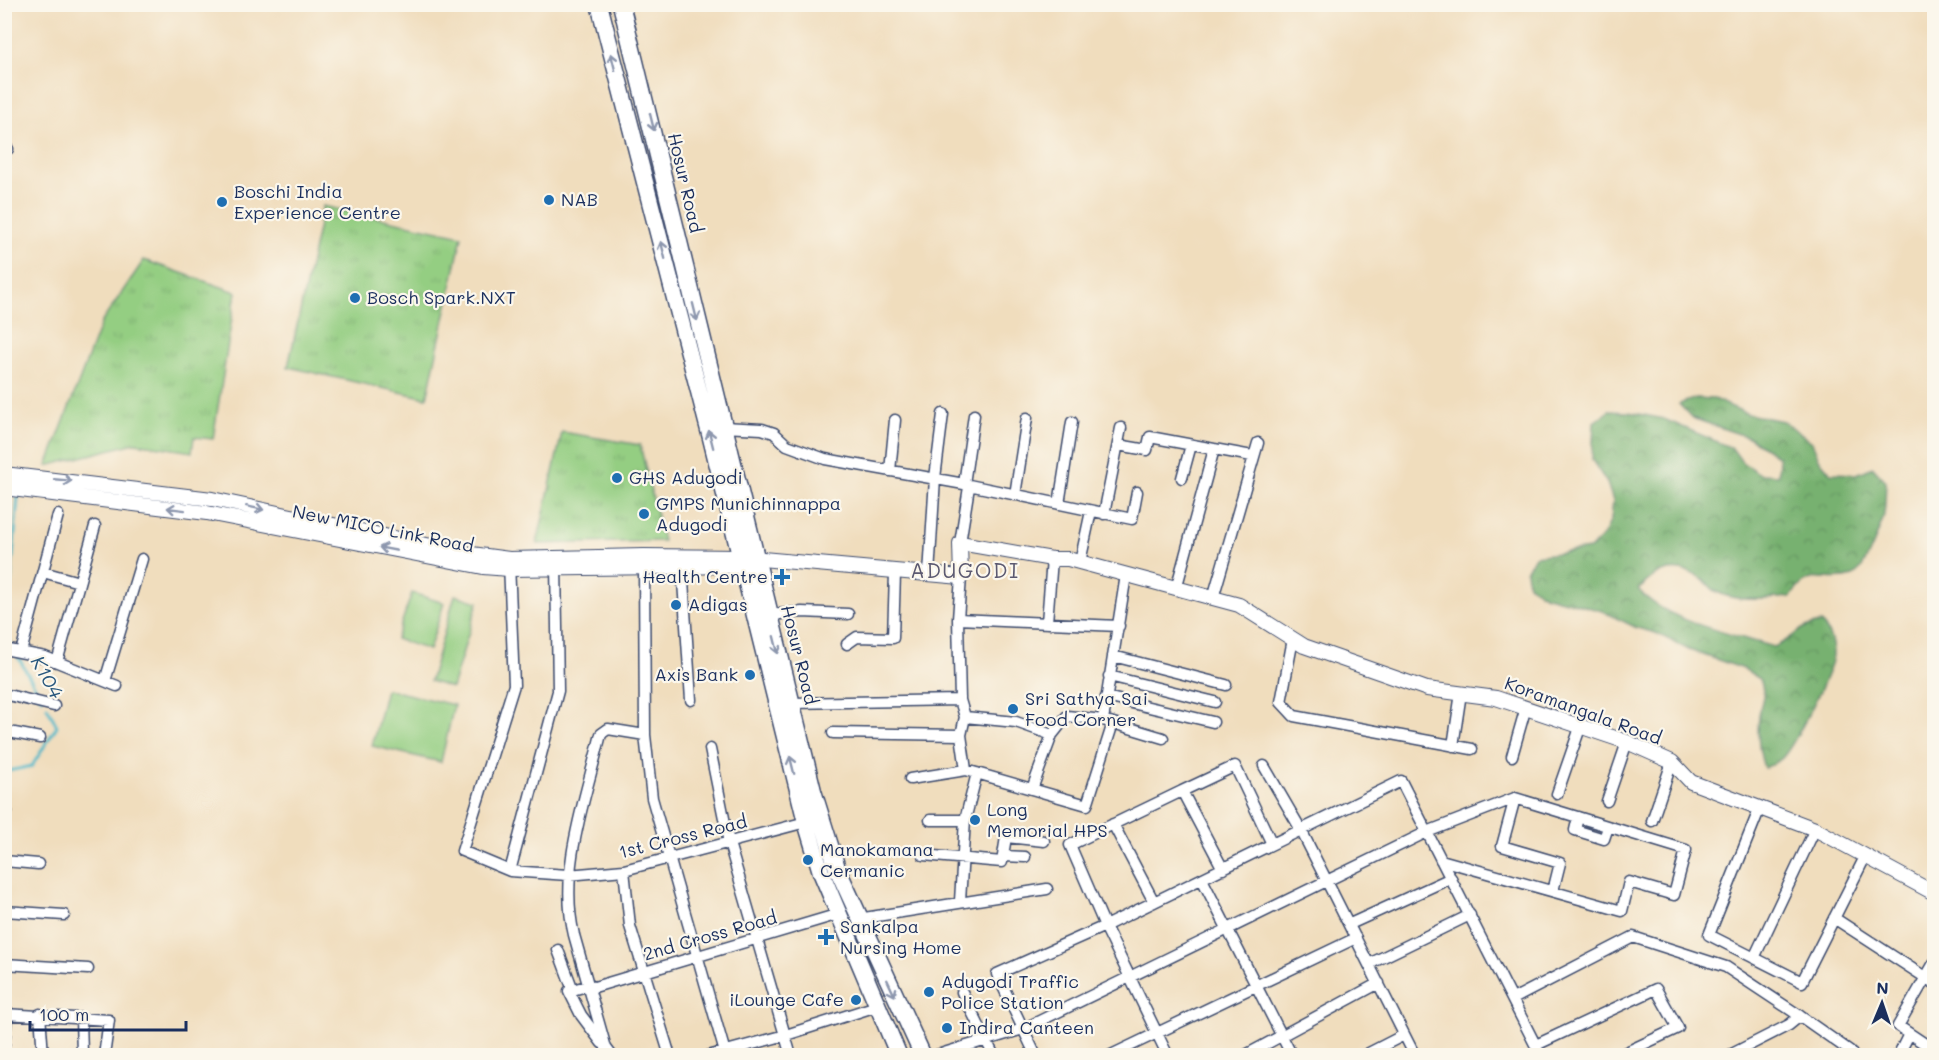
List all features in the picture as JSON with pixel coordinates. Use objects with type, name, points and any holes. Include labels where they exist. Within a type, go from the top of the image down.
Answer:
[{"type":"main road","name":"Hosur Road","points":[[599,4],[749,563],[769,615],[829,844],[858,919],[923,1056]]},
{"type":"main road","name":"Hosur Road","points":[[621,4],[660,154],[723,427],[749,563],[806,822],[821,872],[877,1006],[894,1054]]},
{"type":"street","points":[[929,575],[935,478],[943,414]]},
{"type":"street","points":[[960,901],[964,820],[971,771],[962,735],[965,717],[960,700],[958,619],[961,578],[960,543],[974,415]]},
{"type":"street","points":[[1015,495],[1027,418]]},
{"type":"street","points":[[890,471],[895,420]]},
{"type":"street","points":[[1059,504],[1072,422]]},
{"type":"street","points":[[723,427],[762,429],[774,433],[787,445],[825,459],[935,478],[1132,519],[1137,492]]},
{"type":"street","points":[[1104,514],[1121,428]]},
{"type":"street","points":[[1118,445],[1147,450],[1150,437],[1252,456]]},
{"type":"street","points":[[1213,598],[1252,456],[1258,443]]},
{"type":"street","points":[[1182,478],[1191,445]]},
{"type":"street","points":[[1176,589],[1214,449]]},
{"type":"street","name":"New MICO Link Road","points":[[4,474],[212,499],[509,564]]},
{"type":"street","name":"New MICO Link Road","points":[[4,488],[207,513],[425,556],[509,564],[749,563]]},
{"type":"street","points":[[1080,562],[1091,511]]},
{"type":"street","points":[[58,515],[43,572],[14,651],[57,662],[117,686]]},
{"type":"street","points":[[57,662],[94,526]]},
{"type":"street","name":"Koramangala Road","points":[[960,543],[1080,562],[1239,605],[1304,646],[1427,689],[1496,698],[1581,725],[1672,762],[1691,782],[1815,829],[1935,893]]},
{"type":"street","points":[[105,681],[142,559]]},
{"type":"street","points":[[1047,622],[1052,559]]},
{"type":"street","name":"New MICO Link Road","points":[[556,563],[644,566],[749,563]]},
{"type":"street","points":[[510,871],[558,691],[556,563]]},
{"type":"street","points":[[749,563],[961,578]]},
{"type":"street","name":"1st Cross Road","points":[[509,564],[514,685],[462,852],[510,871],[568,874],[624,870],[806,822]]},
{"type":"street","points":[[644,566],[645,735],[652,798],[672,859],[697,956],[726,1053]]},
{"type":"street","points":[[682,566],[691,700]]},
{"type":"street","points":[[43,572],[79,582]]},
{"type":"street","points":[[847,644],[857,637],[893,638],[895,573]]},
{"type":"street","points":[[910,779],[971,771],[1087,805],[1108,722],[1106,697],[1126,575]]},
{"type":"street","points":[[769,615],[808,612],[848,614]]},
{"type":"street","points":[[958,619],[1119,626]]},
{"type":"street","points":[[1293,639],[1281,702],[1294,716],[1472,749]]},
{"type":"street","points":[[1113,656],[1226,685]]},
{"type":"street","points":[[1110,676],[1215,702]]},
{"type":"street","points":[[1453,746],[1461,693]]},
{"type":"street","points":[[4,694],[54,706]]},
{"type":"street","points":[[1106,697],[1213,722]]},
{"type":"street","points":[[791,704],[960,700]]},
{"type":"street","points":[[1512,756],[1526,707]]},
{"type":"street","points":[[1032,789],[1052,735],[1067,716],[1108,722],[1163,738]]},
{"type":"street","points":[[965,717],[1016,722],[1052,735]]},
{"type":"street","points":[[1557,794],[1581,725]]},
{"type":"street","points":[[609,1052],[570,919],[568,874],[601,734],[608,729],[645,735]]},
{"type":"street","points":[[4,731],[40,738]]},
{"type":"street","points":[[833,733],[962,735]]},
{"type":"street","points":[[1607,801],[1627,742]]},
{"type":"street","points":[[710,749],[729,843],[791,1056]]},
{"type":"street","points":[[1652,821],[1672,762]]},
{"type":"street","points":[[1168,1056],[1105,926],[1070,845],[1234,766],[1272,844]]},
{"type":"street","points":[[1264,766],[1300,828],[1350,924],[1415,1056]]},
{"type":"street","points":[[1036,1056],[997,974],[1105,926],[1223,869],[1300,828],[1401,781],[1539,1050],[1656,988],[1678,1028],[1618,1056]]},
{"type":"street","points":[[1182,791],[1223,869]]},
{"type":"street","points":[[1515,798],[1502,846],[1560,863],[1553,891]]},
{"type":"street","points":[[934,1056],[1023,1029],[1227,927],[1427,832],[1515,798],[1686,850],[1674,895],[1629,882],[1622,911],[1441,860]]},
{"type":"street","points":[[1760,810],[1709,935],[1802,982],[1866,855]]},
{"type":"street","points":[[930,820],[964,820]]},
{"type":"street","points":[[1113,824],[1154,902]]},
{"type":"street","points":[[1754,958],[1815,829]]},
{"type":"street","points":[[923,855],[1002,862],[1006,837],[1044,841]]},
{"type":"street","points":[[1004,856],[1025,857]]},
{"type":"street","points":[[4,861],[38,864]]},
{"type":"street","points":[[624,870],[630,926],[670,1056]]},
{"type":"street","points":[[1350,924],[1450,878]]},
{"type":"street","points":[[1202,879],[1284,1036],[1292,1056]]},
{"type":"street","points":[[858,919],[1047,889]]},
{"type":"street","points":[[4,911],[64,915]]},
{"type":"street","name":"2nd Cross Road","points":[[573,990],[759,940],[839,914]]},
{"type":"street","points":[[1369,964],[1470,915]]},
{"type":"street","points":[[1834,918],[1930,981]]},
{"type":"street","points":[[1513,999],[1633,937],[1726,967],[1850,1051],[1853,1056]]},
{"type":"street","points":[[1109,1056],[1356,938]]},
{"type":"street","points":[[558,950],[573,990],[569,991],[581,1015],[609,1052]]},
{"type":"street","points":[[1935,963],[1930,981],[1898,1026],[1935,1050]]},
{"type":"street","points":[[4,964],[88,969]]},
{"type":"street","points":[[1244,1056],[1379,983]]},
{"type":"street","points":[[962,992],[994,1056]]},
{"type":"street","points":[[708,1056],[726,1053],[877,1006]]},
{"type":"street","points":[[4,1045],[6,1014],[40,1014],[109,1020],[104,1056]]},
{"type":"street","points":[[40,1014],[44,1055]]},
{"type":"street","points":[[1728,1056],[1789,1025],[1800,1016]]},
{"type":"street","points":[[81,1018],[82,1054]]},
{"type":"street","points":[[1898,1056],[1909,1034]]},
{"type":"street","points":[[1363,1056],[1404,1035]]},
{"type":"green space","points":[[323,206],[462,236],[427,398],[288,367]]},
{"type":"green space","points":[[144,260],[236,292],[213,439],[194,437],[192,452],[135,443],[47,466],[101,323]]},
{"type":"green space","points":[[1696,398],[1714,399],[1748,414],[1783,421],[1812,442],[1819,459],[1831,473],[1857,474],[1873,467],[1886,481],[1885,510],[1881,525],[1862,567],[1853,576],[1805,581],[1791,597],[1753,599],[1725,595],[1715,591],[1694,574],[1677,569],[1661,572],[1639,590],[1666,611],[1683,619],[1774,647],[1802,629],[1822,623],[1833,649],[1827,676],[1787,752],[1781,759],[1764,768],[1758,736],[1763,695],[1760,679],[1744,669],[1689,650],[1656,633],[1637,628],[1602,611],[1544,595],[1528,585],[1526,571],[1535,556],[1590,549],[1603,536],[1611,520],[1613,501],[1607,483],[1592,460],[1594,422],[1609,411],[1629,412],[1664,419],[1732,448],[1742,462],[1760,474],[1778,475],[1779,457],[1748,437],[1692,418],[1679,404]]},
{"type":"green space","points":[[562,432],[640,445],[663,541],[537,544]]},
{"type":"green space","points":[[412,593],[444,603],[429,650],[396,639]]},
{"type":"green space","points":[[455,595],[478,602],[452,688],[430,681]]},
{"type":"green space","points":[[386,689],[454,705],[441,762],[372,746]]},
{"type":"waterway","name":"K104","points":[[13,647],[6,635],[18,497]]},
{"type":"waterway","name":"K104","points":[[17,655],[42,699]]},
{"type":"waterway","name":"K104","points":[[4,772],[32,766],[57,726],[47,707]]},
{"type":"place","name":"NAB","points":[[549,200]]},
{"type":"place","name":"Boschi India Experience Centre","points":[[222,202]]},
{"type":"place","name":"Bosch Spark.NXT","points":[[355,298]]},
{"type":"place","name":"GHS Adugodi","points":[[617,478]]},
{"type":"place","name":"GMPS Munichinnappa Adugodi","points":[[644,514]]},
{"type":"place","name":"Health Centre","points":[[782,577]]},
{"type":"place","name":"Adigas","points":[[676,605]]},
{"type":"place","name":"Axis Bank","points":[[750,675]]},
{"type":"place","name":"Sri Sathya Sai Food Corner","points":[[1013,709]]},
{"type":"place","name":"Long Memorial HPS","points":[[975,820]]},
{"type":"place","name":"Manokamana Cermanic","points":[[808,860]]},
{"type":"place","name":"Sankalpa Nursing Home","points":[[826,937]]},
{"type":"place","name":"Adugodi Traffic Police Station","points":[[929,992]]},
{"type":"place","name":"iLounge Cafe","points":[[856,1000]]},
{"type":"place","name":"Indira Canteen","points":[[947,1028]]},
{"type":"district","name":"ADUGODI","points":[[965,571]]}]
